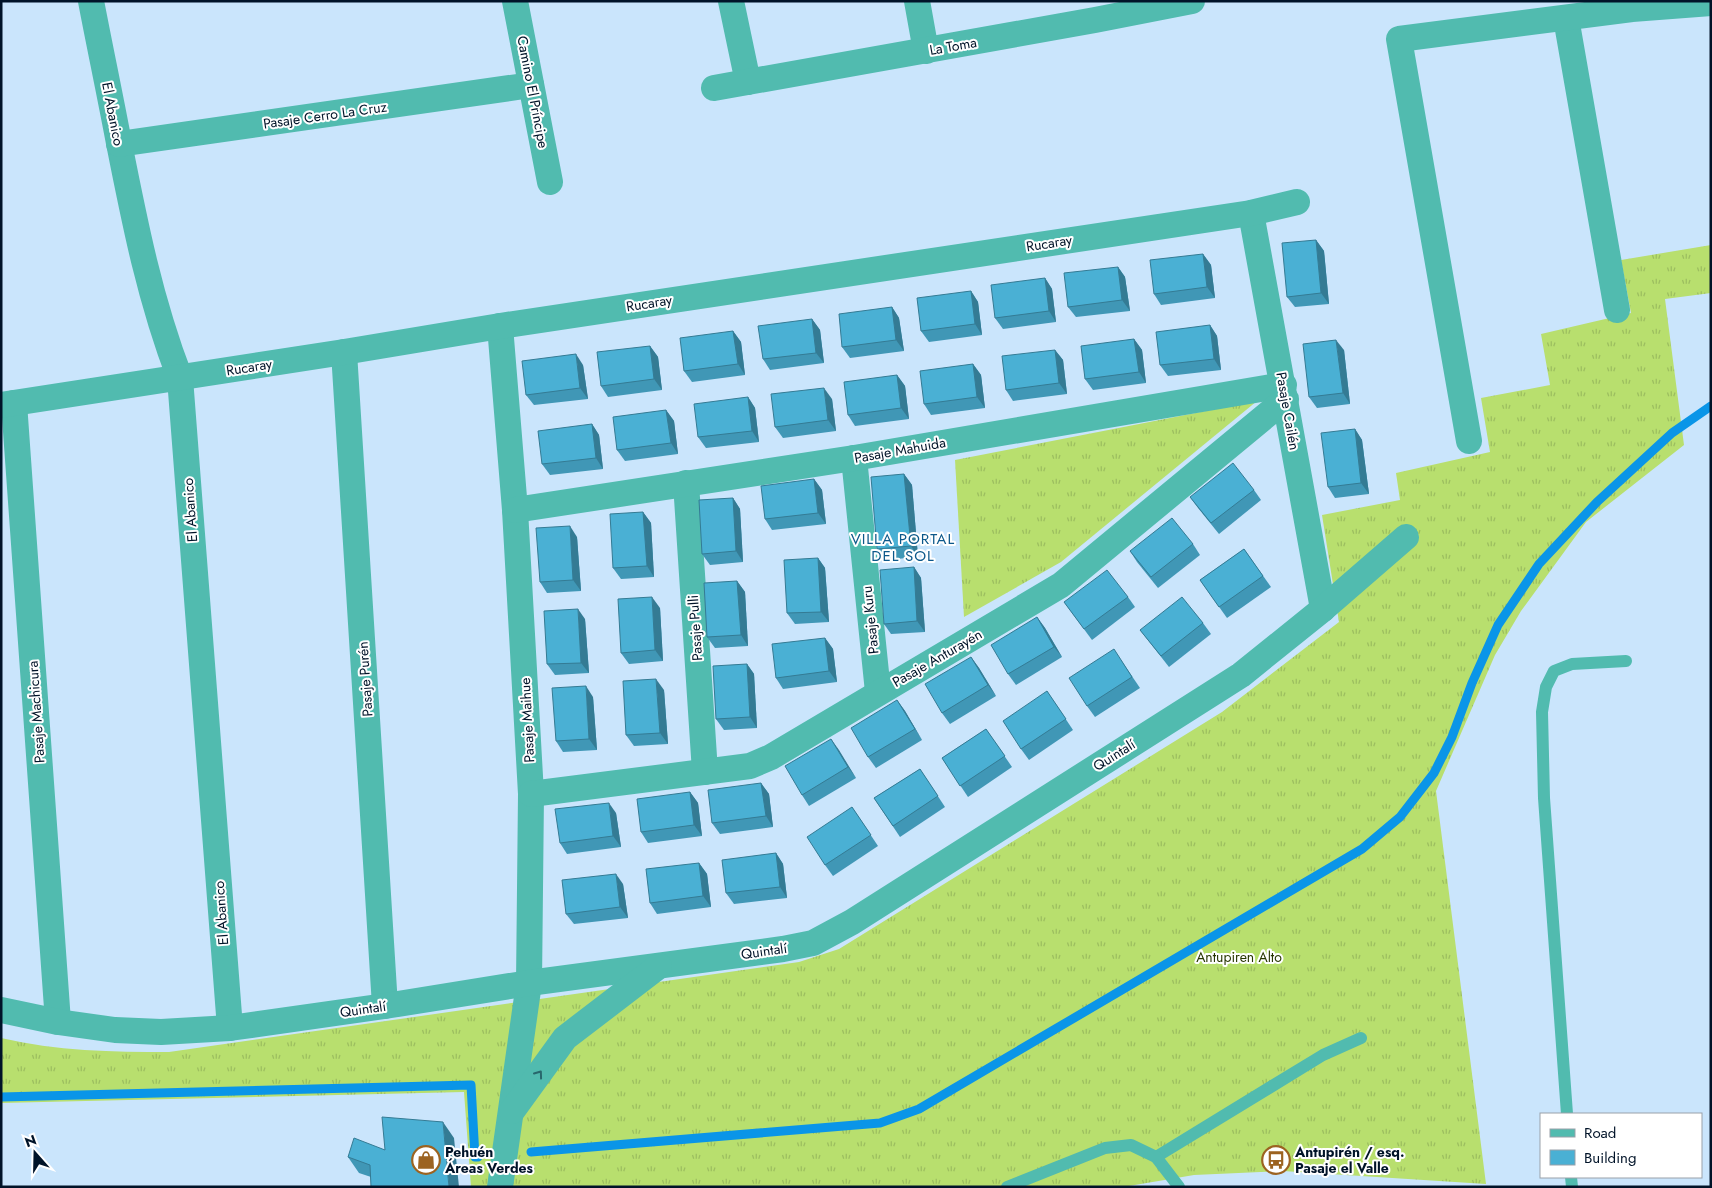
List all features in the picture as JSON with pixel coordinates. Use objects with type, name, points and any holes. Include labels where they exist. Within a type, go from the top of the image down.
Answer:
[{"type":"street","name":"El Abanico","points":[[91,1],[129,200],[145,269],[169,349],[180,378],[230,1028]]},
{"type":"street","name":"Camino El Príncipe","points":[[515,1],[550,182]]},
{"type":"street","points":[[731,1],[748,82]]},
{"type":"street","points":[[917,1],[926,51]]},
{"type":"street","name":"La Toma","points":[[714,88],[926,51],[1094,11],[1192,1]]},
{"type":"street","points":[[1469,441],[1399,39],[1566,18],[1632,5],[1711,4]]},
{"type":"street","points":[[1566,18],[1618,310]]},
{"type":"street","name":"Pasaje Cerro La Cruz","points":[[119,144],[532,85]]},
{"type":"street","name":"Rucaray","points":[[8,404],[500,326],[1251,213],[1297,202]]},
{"type":"street","name":"Pasaje Cailén","points":[[1251,213],[1323,609]]},
{"type":"street","name":"Pasaje Maihue","points":[[500,326],[515,510],[531,794],[529,983],[500,1187]]},
{"type":"street","name":"Pasaje Purén","points":[[344,352],[385,1006]]},
{"type":"street","name":"Pasaje Mahuida","points":[[515,510],[1285,392]]},
{"type":"street","name":"Pasaje Anturayén","points":[[531,794],[750,766],[771,757],[1061,585],[1285,392]]},
{"type":"street","name":"Pasaje Machicura","points":[[8,404],[58,1022]]},
{"type":"street","name":"Pasaje Kuru","points":[[854,458],[878,692]]},
{"type":"street","name":"Pasaje Pulli","points":[[686,483],[704,772]]},
{"type":"street","name":"Quintalí","points":[[1,1010],[58,1022],[115,1030],[160,1032],[230,1028],[529,983],[784,949],[813,943],[852,922],[1241,675],[1323,609],[1406,537]]},
{"type":"street","name":"Pasaje Maihue","points":[[510,1113],[565,1038],[659,965]]},
{"type":"lane","points":[[1567,1113],[1544,798],[1542,712],[1546,687],[1554,672],[1572,664],[1626,661]]},
{"type":"lane","points":[[1156,1157],[1323,1055],[1361,1038]]},
{"type":"lane","points":[[1007,1187],[1105,1148],[1131,1145],[1156,1157],[1179,1187]]},
{"type":"green space","name":"Antupiren Alto","points":[[1711,245],[1711,293],[1665,299],[1684,445],[1586,522],[1521,611],[1495,655],[1436,791],[1486,1184],[1283,1171],[1194,1175],[1123,1187],[471,1187],[464,1092],[1,1103],[1,1038],[64,1048],[169,1052],[799,962],[839,949],[1222,712],[1339,622],[1322,515],[1400,500],[1396,473],[1490,452],[1481,398],[1550,385],[1541,334],[1631,313],[1621,260]]},
{"type":"green space","points":[[1257,401],[1061,562],[964,617],[955,460]]},
{"type":"building","points":[[1316,240],[1321,293],[1287,297],[1282,243]]},
{"type":"building","points":[[1203,254],[1207,287],[1154,294],[1150,260]]},
{"type":"building","points":[[1118,267],[1122,300],[1068,307],[1064,273]]},
{"type":"building","points":[[1045,278],[1049,311],[995,318],[991,285]]},
{"type":"building","points":[[971,291],[975,324],[921,331],[917,298]]},
{"type":"building","points":[[892,307],[896,340],[842,347],[839,314]]},
{"type":"building","points":[[812,319],[816,353],[763,359],[758,326]]},
{"type":"building","points":[[1210,325],[1214,359],[1160,365],[1156,332]]},
{"type":"building","points":[[733,331],[738,364],[684,371],[680,338]]},
{"type":"building","points":[[1134,339],[1139,372],[1085,379],[1081,346]]},
{"type":"building","points":[[1336,340],[1343,393],[1309,397],[1303,344]]},
{"type":"building","points":[[650,346],[654,379],[601,386],[597,352]]},
{"type":"building","points":[[1055,350],[1059,383],[1006,390],[1002,356]]},
{"type":"building","points":[[576,354],[580,388],[526,395],[522,361]]},
{"type":"building","points":[[973,364],[977,397],[924,404],[920,371]]},
{"type":"building","points":[[897,375],[901,408],[848,415],[844,382]]},
{"type":"building","points":[[824,388],[828,420],[775,427],[771,394]]},
{"type":"building","points":[[748,397],[752,431],[698,437],[694,404]]},
{"type":"building","points":[[666,410],[671,443],[617,450],[613,417]]},
{"type":"building","points":[[592,424],[596,458],[542,464],[538,431]]},
{"type":"building","points":[[1355,429],[1361,483],[1328,487],[1321,433]]},
{"type":"building","points":[[1233,463],[1254,490],[1211,523],[1190,497]]},
{"type":"building","points":[[904,474],[911,546],[877,549],[871,477]]},
{"type":"building","points":[[814,479],[818,513],[765,519],[761,486]]},
{"type":"building","points":[[733,498],[736,551],[702,554],[699,500]]},
{"type":"building","points":[[643,512],[647,566],[613,568],[610,514]]},
{"type":"building","points":[[1172,518],[1193,544],[1151,577],[1130,551]]},
{"type":"building","points":[[570,526],[573,580],[540,582],[536,528]]},
{"type":"building","points":[[1244,549],[1263,576],[1219,607],[1200,580]]},
{"type":"building","points":[[818,558],[821,612],[787,613],[784,560]]},
{"type":"building","points":[[914,567],[917,621],[884,624],[880,570]]},
{"type":"building","points":[[1107,570],[1128,597],[1084,629],[1064,602]]},
{"type":"building","points":[[737,581],[741,635],[707,637],[704,583]]},
{"type":"building","points":[[652,597],[655,650],[621,653],[618,599]]},
{"type":"building","points":[[1182,597],[1203,623],[1161,656],[1140,630]]},
{"type":"building","points":[[578,609],[581,663],[547,664],[544,611]]},
{"type":"building","points":[[1037,617],[1054,647],[1008,674],[991,645]]},
{"type":"building","points":[[825,638],[829,671],[776,678],[772,644]]},
{"type":"building","points":[[1114,649],[1132,677],[1087,706],[1069,678]]},
{"type":"building","points":[[971,657],[988,685],[942,713],[925,684]]},
{"type":"building","points":[[747,664],[750,717],[716,719],[713,666]]},
{"type":"building","points":[[656,679],[660,733],[626,735],[623,681]]},
{"type":"building","points":[[586,686],[589,739],[556,741],[552,688]]},
{"type":"building","points":[[1047,691],[1066,719],[1021,749],[1003,721]]},
{"type":"building","points":[[897,700],[915,729],[868,757],[851,728]]},
{"type":"building","points":[[986,729],[1005,756],[960,786],[942,758]]},
{"type":"building","points":[[831,739],[848,767],[802,795],[785,766]]},
{"type":"building","points":[[920,769],[938,796],[893,826],[874,798]]},
{"type":"building","points":[[761,783],[766,816],[712,823],[708,790]]},
{"type":"building","points":[[690,792],[694,825],[641,832],[637,799]]},
{"type":"building","points":[[609,803],[613,836],[560,843],[555,809]]},
{"type":"building","points":[[852,807],[871,835],[825,865],[807,837]]},
{"type":"building","points":[[776,853],[780,887],[726,893],[722,860]]},
{"type":"building","points":[[699,863],[703,896],[650,903],[646,869]]},
{"type":"building","points":[[616,874],[620,907],[566,914],[562,880]]},
{"type":"building","name":"Pehuén Áreas Verdes","points":[[382,1117],[443,1122],[449,1187],[371,1187],[370,1165],[348,1157],[354,1138],[385,1150]]},
{"type":"waterway","points":[[531,1152],[880,1123],[919,1109],[1362,849],[1400,817],[1434,773],[1452,737],[1472,683],[1498,625],[1539,564],[1597,502],[1672,433],[1711,406]]},
{"type":"waterway","points":[[1,1097],[471,1085],[475,1157],[478,1157]]},
{"type":"place","name":"Pehuén Áreas Verdes","points":[[426,1160]]},
{"type":"place","name":"Antupirén / esq. Pasaje el Valle","points":[[1276,1160]]},
{"type":"district","name":"VILLA PORTAL DEL SOL","points":[[903,548]]}]
